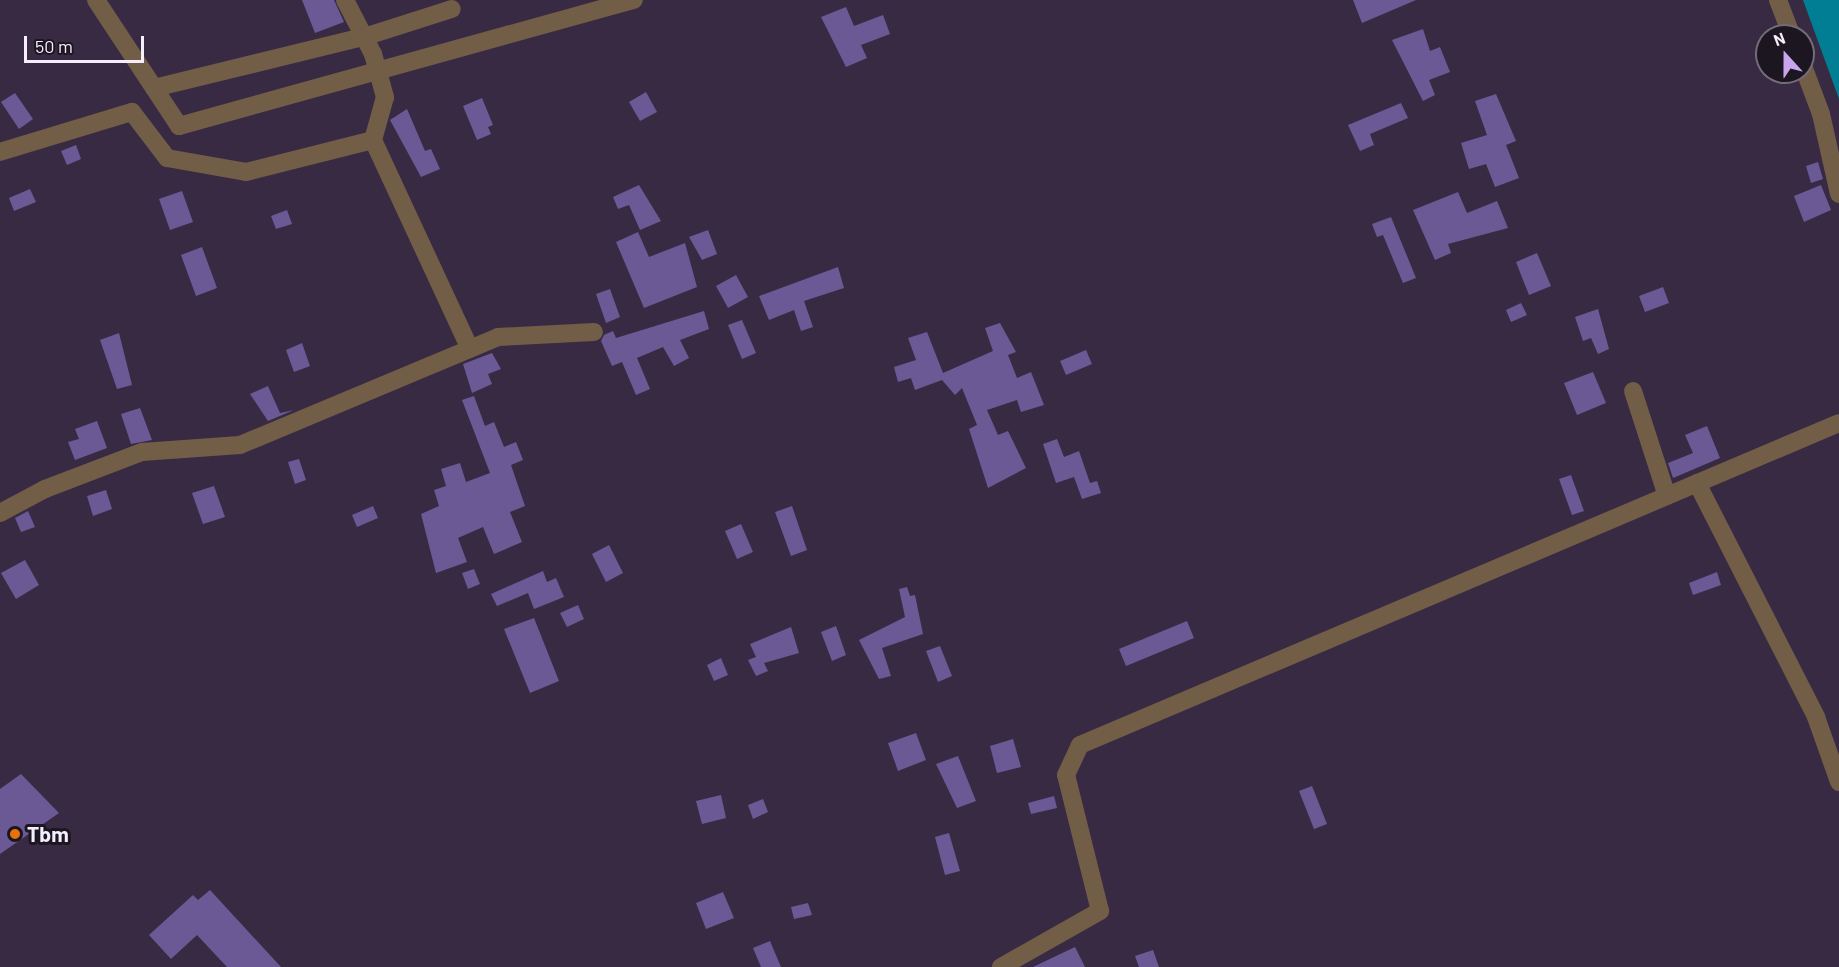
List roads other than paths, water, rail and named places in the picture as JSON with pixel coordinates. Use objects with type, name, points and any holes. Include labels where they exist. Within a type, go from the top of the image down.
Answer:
[{"type":"street","points":[[96,0],[179,126],[378,73],[634,0]]},
{"type":"street","points":[[345,0],[364,37],[385,98],[373,140],[470,349]]},
{"type":"street","points":[[1778,0],[1787,24]]},
{"type":"street","points":[[154,88],[364,37],[452,9]]},
{"type":"street","points":[[1810,84],[1821,114],[1839,194]]},
{"type":"street","points":[[0,152],[132,112],[167,158],[246,172],[373,140]]},
{"type":"street","points":[[0,513],[45,489],[142,452],[240,445],[498,337],[594,332]]},
{"type":"street","points":[[1633,391],[1666,493]]},
{"type":"street","points":[[1001,967],[1100,911],[1066,775],[1080,746],[1666,493],[1697,483],[1839,423]]},
{"type":"street","points":[[1697,483],[1816,717],[1839,782]]},
{"type":"water","points":[[1803,0],[1839,0],[1839,99],[1815,33],[1815,24],[1812,24]]},
{"type":"place","name":"Tbm","points":[[15,834]]}]
